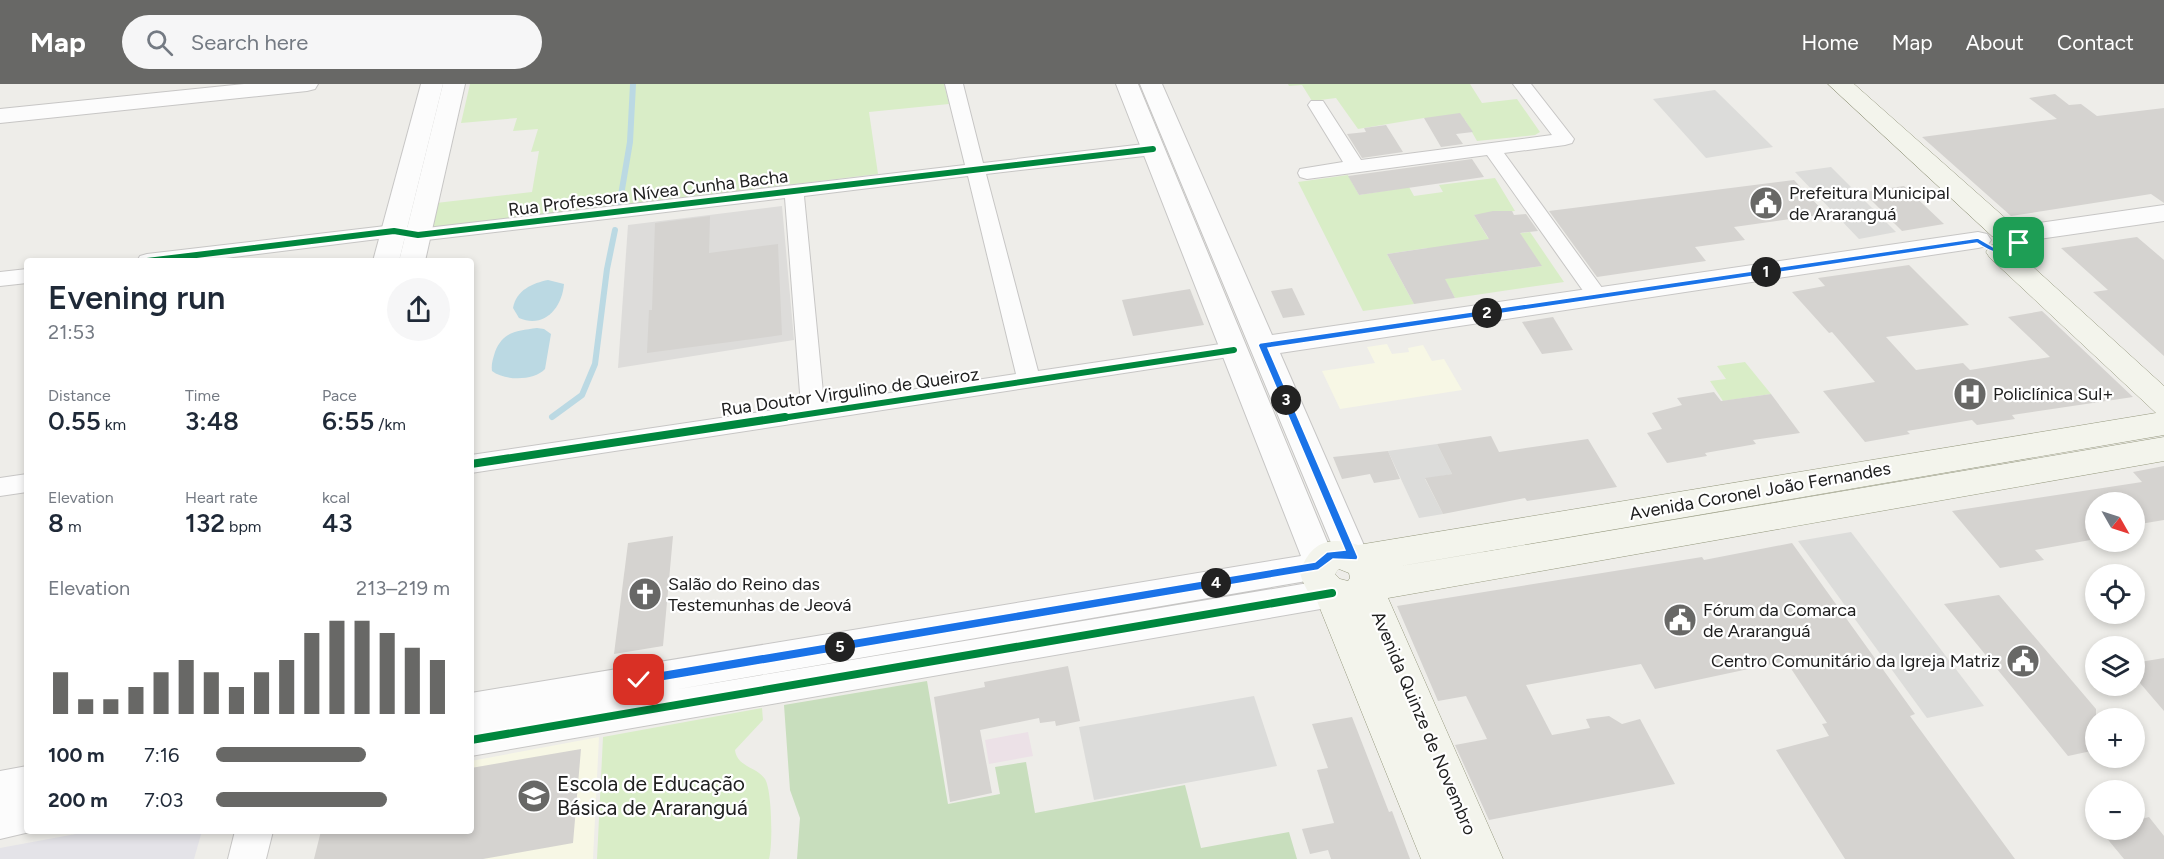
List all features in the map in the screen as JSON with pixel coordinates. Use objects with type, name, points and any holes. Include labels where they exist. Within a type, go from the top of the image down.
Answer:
[{"type":"main road","points":[[1818,84],[2164,379]]},
{"type":"main road","points":[[1840,84],[1998,239],[2164,422]]},
{"type":"main road","name":"Avenida Coronel João Fernandes","points":[[1341,571],[2164,422]]},
{"type":"main road","name":"Avenida Quinze de Novembro","points":[[1341,571],[1442,859]]},
{"type":"main road","name":"Avenida Quinze de Novembro","points":[[1341,571],[1482,859]]},
{"type":"street","points":[[0,116],[307,84]]},
{"type":"street","points":[[387,258],[432,84]]},
{"type":"street","points":[[413,258],[454,84]]},
{"type":"street","points":[[954,84],[1029,381]]},
{"type":"street","name":"Avenida Quinze de Novembro","points":[[1127,84],[1234,350],[1341,571]]},
{"type":"street","name":"Avenida Quinze de Novembro","points":[[1151,84],[1263,345],[1341,571]]},
{"type":"street","points":[[1307,173],[1565,138],[1522,84]]},
{"type":"street","points":[[1317,105],[1355,166]]},
{"type":"street","points":[[1491,148],[1598,297]]},
{"type":"street","name":"Rua Professora Nívea Cunha Bacha","points":[[172,258],[394,231],[418,235],[1153,149]]},
{"type":"street","points":[[794,191],[813,412]]},
{"type":"street","points":[[1234,350],[1239,356],[1253,358],[1261,355],[1263,345],[2164,213]]},
{"type":"street","points":[[0,279],[24,276]]},
{"type":"street","name":"Rua Doutor Virgulino de Queiroz","points":[[474,464],[1234,350]]},
{"type":"street","points":[[0,487],[24,483]]},
{"type":"street","name":"Avenida Coronel João Fernandes","points":[[474,709],[1341,571]]},
{"type":"street","name":"Avenida Coronel João Fernandes","points":[[474,739],[1341,571]]},
{"type":"street","points":[[0,788],[24,784]]},
{"type":"street","points":[[0,821],[24,817]]},
{"type":"street","points":[[247,859],[253,834]]},
{"type":"shaded area","points":[[1715,90],[1773,147],[1706,158],[1653,99]]},
{"type":"shaded area","points":[[1831,167],[1896,232],[1859,239],[1795,172]]},
{"type":"shaded area","points":[[782,206],[794,340],[618,368],[628,225]]},
{"type":"shaded area","points":[[1387,344],[1392,354],[1409,352],[1408,348],[1423,345],[1432,361],[1444,359],[1462,390],[1340,409],[1322,371],[1375,363],[1367,347]]},
{"type":"shaded area","points":[[1437,444],[1452,474],[1425,479],[1443,514],[1419,518],[1388,451]]},
{"type":"shaded area","points":[[1851,532],[1984,706],[1927,718],[1798,541]]},
{"type":"shaded area","points":[[1254,696],[1277,766],[1094,800],[1079,727]]},
{"type":"shaded area","points":[[1028,732],[1033,756],[989,764],[985,740]]},
{"type":"shaded area","name":"Escola de Educação Básica de Araranguá","points":[[599,737],[593,859],[388,859],[462,834],[474,834],[474,760]]},
{"type":"shaded area","points":[[76,834],[201,834],[194,859],[0,859],[0,848]]},
{"type":"green space","points":[[470,84],[944,84],[949,104],[869,112],[878,174],[430,228],[436,203],[532,192],[539,151],[531,152],[538,129],[513,131],[517,118],[461,123]]},
{"type":"green space","points":[[1288,84],[1470,84],[1482,103],[1517,99],[1540,132],[1535,135],[1477,141],[1465,120],[1424,118],[1358,129],[1336,98],[1312,101],[1302,85],[1289,86]]},
{"type":"green space","points":[[1348,175],[1359,195],[1409,187],[1414,196],[1443,192],[1439,185],[1495,178],[1515,211],[1474,215],[1488,238],[1530,232],[1564,282],[1455,298],[1427,248],[1387,254],[1414,304],[1363,311],[1298,182]],"holes":[[[1450,245],[1542,266],[1468,276]]]},
{"type":"green space","points":[[1745,362],[1771,394],[1723,401],[1710,381],[1726,379],[1717,366]]},
{"type":"green space","points":[[927,681],[948,804],[1000,794],[995,767],[1026,762],[1035,813],[1185,785],[1201,848],[1289,832],[1297,859],[797,859],[800,818],[790,790],[784,705]]},
{"type":"green space","points":[[762,708],[763,720],[735,750],[739,760],[761,775],[767,785],[771,818],[769,859],[597,859],[603,737]]},
{"type":"water","points":[[548,280],[564,284],[560,301],[555,308],[550,314],[536,321],[519,318],[513,308],[521,292],[531,285]]},
{"type":"water","points":[[544,329],[551,334],[545,369],[527,378],[504,377],[492,371],[495,352],[502,340],[517,331]]},
{"type":"building","points":[[2055,94],[2069,105],[2081,104],[2097,116],[2164,108],[2164,203],[2151,194],[2011,216],[1922,137],[2057,119],[2029,98]]},
{"type":"building","points":[[1460,113],[1473,132],[1456,134],[1463,144],[1441,147],[1424,118]]},
{"type":"building","points":[[1386,125],[1403,152],[1362,158],[1347,134],[1366,132],[1364,128]]},
{"type":"building","points":[[1472,159],[1484,177],[1359,195],[1348,176]]},
{"type":"building","points":[[1794,180],[1826,214],[1734,227],[1745,240],[1695,247],[1706,261],[1597,277],[1549,211]]},
{"type":"building","points":[[1904,186],[1944,224],[1902,231],[1863,192]]},
{"type":"building","points":[[1493,211],[1512,211],[1514,215],[1526,214],[1538,231],[1520,233],[1542,266],[1445,279],[1455,298],[1414,304],[1387,254],[1489,239],[1474,215]]},
{"type":"building","points":[[710,216],[709,253],[778,244],[782,335],[647,353],[649,310],[652,310],[655,223]]},
{"type":"building","points":[[2137,237],[2164,260],[2164,356],[2093,292],[2108,290],[2061,248]]},
{"type":"building","points":[[1909,265],[1969,325],[1886,337],[1916,370],[1963,363],[1970,370],[2050,357],[2008,317],[2042,311],[2133,397],[2012,415],[2015,419],[1977,425],[1972,420],[1907,431],[1910,434],[1865,442],[1823,391],[1875,382],[1832,332],[1829,333],[1792,292],[1825,286],[1818,278]]},
{"type":"building","points":[[1292,288],[1305,315],[1283,318],[1271,291]]},
{"type":"building","points":[[1190,289],[1204,325],[1133,336],[1122,300]]},
{"type":"building","points":[[1553,317],[1573,350],[1542,354],[1522,322]]},
{"type":"building","points":[[1714,392],[1721,401],[1771,394],[1800,433],[1753,440],[1756,444],[1705,453],[1707,456],[1667,463],[1647,433],[1662,429],[1652,413],[1682,405],[1677,398]]},
{"type":"building","points":[[1491,436],[1499,452],[1588,439],[1617,487],[1527,501],[1525,498],[1443,514],[1425,478],[1452,474],[1437,444]]},
{"type":"building","points":[[1388,451],[1400,479],[1374,483],[1370,474],[1342,479],[1333,457]]},
{"type":"building","points":[[2164,466],[2164,520],[2145,523],[2145,492],[2085,492],[2085,541],[2035,550],[2044,560],[2000,568],[1952,511],[2142,482],[2133,472]]},
{"type":"building","name":"Salão do Reino das Testemunhas de Jeová","points":[[673,536],[663,646],[614,654],[628,543]]},
{"type":"building","points":[[1792,543],[1915,714],[1910,716],[2015,859],[1845,859],[1776,750],[1829,736],[1822,724],[1827,723],[1786,661],[1655,689],[1641,664],[1526,685],[1552,735],[1590,728],[1586,719],[1609,716],[1622,724],[1640,719],[1675,784],[1489,820],[1455,745],[1487,739],[1466,696],[1438,701],[1397,606],[1702,557],[1704,560]]},
{"type":"building","name":"Centro Comunitário da Igreja Matriz","points":[[1999,595],[2095,708],[2085,708],[2085,752],[2068,756],[1944,604]]},
{"type":"building","points":[[2164,658],[2164,711],[2145,689],[2145,661]]},
{"type":"building","points":[[1068,666],[1080,721],[1056,726],[1055,721],[1040,723],[1039,718],[980,730],[992,793],[950,802],[934,697],[985,687],[984,682]]},
{"type":"building","points":[[1352,717],[1410,859],[1331,859],[1328,850],[1310,854],[1302,829],[1334,823],[1317,770],[1328,768],[1312,724]]},
{"type":"building","name":"Escola de Educação Básica de Araranguá","points":[[581,749],[573,843],[483,859],[314,859],[320,834],[474,834],[474,767]]},
{"type":"building","points":[[2149,817],[2164,836],[2164,859],[2124,859],[2108,840],[2145,840],[2145,818]]},
{"type":"waterway","points":[[619,207],[630,142],[633,84]]},
{"type":"waterway","points":[[552,417],[582,395],[595,364],[607,269],[615,230]]},
{"type":"cycle path","points":[[172,258],[394,231],[418,235],[1153,149]]},
{"type":"cycle path","points":[[474,464],[1234,350]]},
{"type":"cycle path","points":[[474,739],[1332,593]]},
{"type":"place","name":"Prefeitura Municipal de Araranguá","points":[[1766,203]]},
{"type":"place","name":"Policlínica Sul+","points":[[1970,394]]},
{"type":"place","name":"Salão do Reino das Testemunhas de Jeová","points":[[645,594]]},
{"type":"place","name":"Fórum da Comarca de Araranguá","points":[[1680,620]]},
{"type":"place","name":"Centro Comunitário da Igreja Matriz","points":[[2023,661]]},
{"type":"place","name":"Escola de Educação Básica de Araranguá","points":[[534,796]]},
{"type":"route","points":[[639,680],[1318,566],[1324,558],[1331,555],[1353,557],[1263,345],[1978,240],[1987,248],[2007,253],[2017,250],[2019,243]]}]
